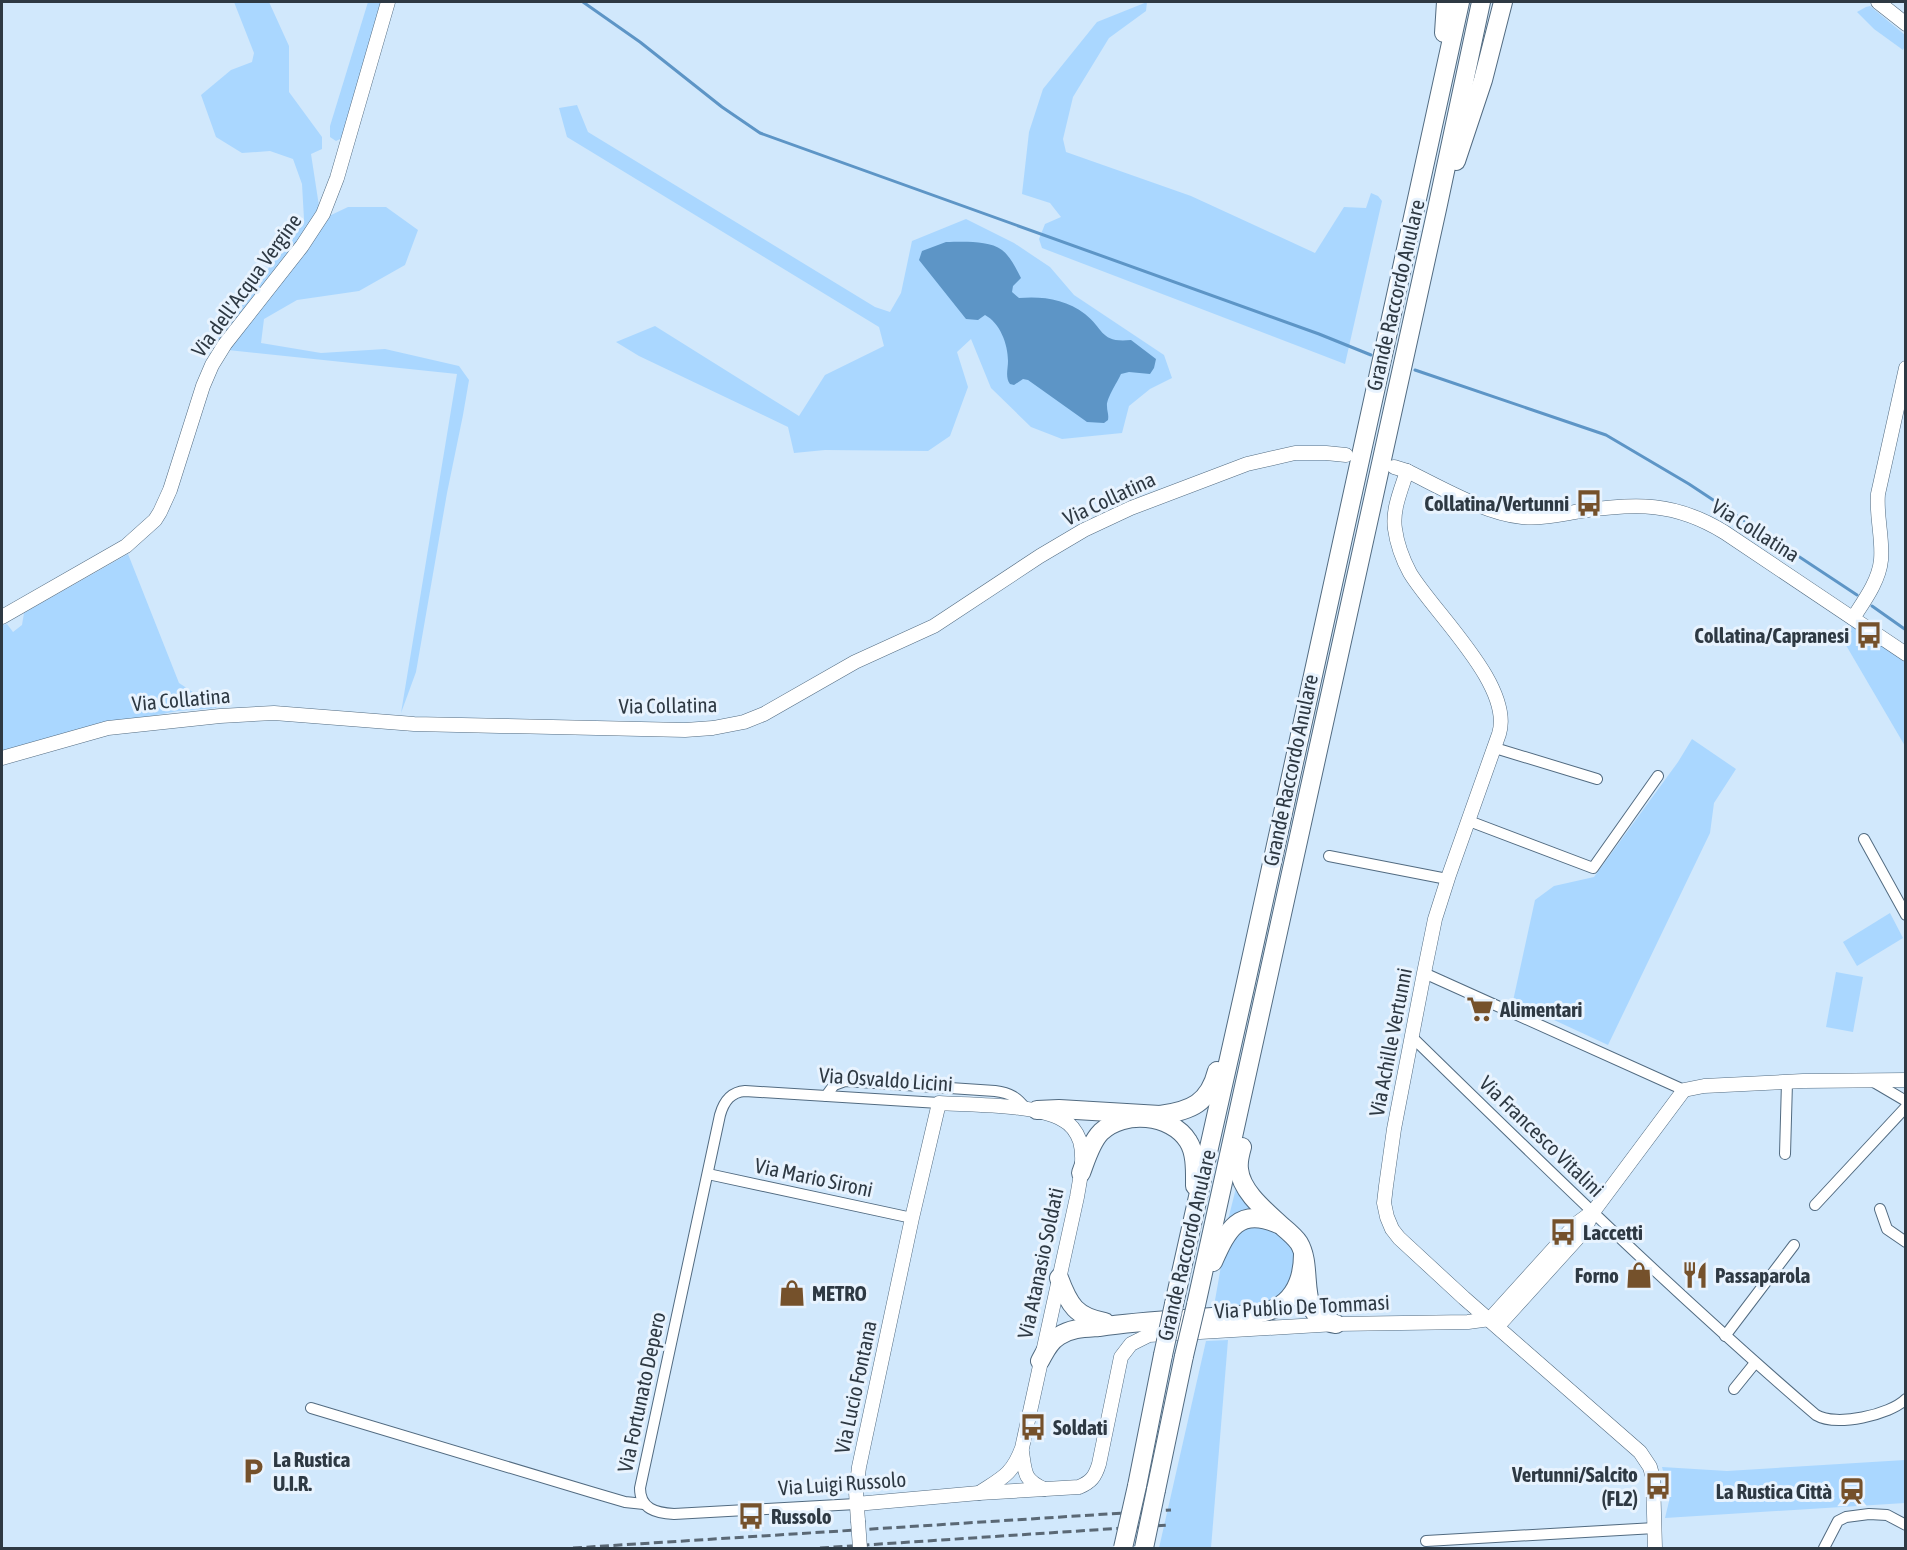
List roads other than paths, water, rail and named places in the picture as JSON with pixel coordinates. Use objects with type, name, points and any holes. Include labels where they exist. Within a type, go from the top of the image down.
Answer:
[{"type":"highway","points":[[1439,97],[1446,2]]},
{"type":"highway","name":"Grande Raccordo Anulare","points":[[1123,1548],[1174,1304],[1460,2]]},
{"type":"highway","name":"Grande Raccordo Anulare","points":[[1144,1548],[1184,1356],[1481,2]]},
{"type":"highway","points":[[1437,209],[1466,135],[1503,2]]},
{"type":"highway","points":[[1031,1110],[1059,1109],[1160,1115],[1195,1106],[1202,1101],[1212,1085],[1245,987]]},
{"type":"highway","points":[[1253,1048],[1239,1170],[1251,1195],[1299,1243],[1303,1254],[1311,1307],[1320,1318],[1336,1324]]},
{"type":"highway","points":[[1081,1173],[1094,1141],[1102,1131],[1116,1122],[1130,1118],[1148,1119],[1163,1122],[1175,1128],[1186,1138],[1192,1151],[1194,1193],[1189,1239]]},
{"type":"highway","points":[[1197,1299],[1224,1238],[1232,1227],[1254,1219],[1283,1226]]},
{"type":"highway","points":[[1040,1361],[1049,1345],[1060,1335],[1077,1329],[1260,1314],[1274,1310],[1285,1303],[1297,1287],[1303,1254]]},
{"type":"highway","points":[[1059,1278],[1067,1298],[1078,1312],[1094,1320],[1116,1324]]},
{"type":"street","name":"Via dell'Acqua Vergine","points":[[2,617],[126,546],[155,520],[170,490],[203,386],[212,365],[225,344],[302,246],[323,214],[340,169],[387,2]]},
{"type":"street","points":[[1878,2],[1905,24]]},
{"type":"street","points":[[1853,618],[1869,592],[1880,566],[1878,494],[1905,368]]},
{"type":"street","name":"Via Collatina","points":[[2,758],[108,728],[231,715],[274,713],[414,724],[588,726],[685,730],[744,722],[764,714],[855,662],[934,626],[1040,556],[1084,530],[1131,508],[1258,461],[1295,453],[1346,455]]},
{"type":"street","name":"Via Collatina","points":[[1400,469],[1497,512],[1518,517],[1632,506],[1682,512],[1703,520],[1724,532],[1905,654]]},
{"type":"street","name":"Via Achille Vertunni","points":[[1400,469],[1395,515],[1395,528],[1400,548],[1415,580],[1492,686],[1502,720],[1435,919],[1394,1129],[1384,1203],[1387,1217],[1399,1238],[1640,1452],[1650,1467],[1653,1479],[1655,1548]]},
{"type":"street","points":[[1494,748],[1596,779]]},
{"type":"street","points":[[1469,821],[1593,868],[1658,776]]},
{"type":"street","points":[[1864,839],[1905,915]]},
{"type":"street","points":[[1329,856],[1447,879]]},
{"type":"street","points":[[1424,973],[1684,1090],[1704,1086],[1787,1082],[1905,1080]]},
{"type":"street","name":"Via Francesco Vitalini","points":[[1412,1037],[1725,1336],[1816,1415],[1824,1419],[1839,1420],[1885,1412],[1898,1406],[1905,1399]]},
{"type":"street","points":[[1869,1079],[1905,1101]]},
{"type":"street","points":[[826,1096],[834,1084],[844,1081],[995,1091],[1009,1093],[1031,1110]]},
{"type":"street","points":[[1785,1154],[1787,1082]]},
{"type":"street","points":[[1494,1323],[1580,1228],[1684,1090]]},
{"type":"street","name":"Via Osvaldo Licini","points":[[733,1094],[745,1091],[1031,1110]]},
{"type":"street","name":"Via Fortunato Depero","points":[[644,1504],[640,1496],[641,1478],[720,1115],[724,1102],[733,1094]]},
{"type":"street","name":"Via Lucio Fontana","points":[[860,1548],[856,1504],[859,1467],[939,1103]]},
{"type":"street","points":[[1815,1205],[1905,1107]]},
{"type":"street","name":"Via Atanasio Soldati","points":[[979,1493],[1006,1475],[1016,1465],[1022,1448],[1081,1173],[1081,1144],[1072,1127],[1063,1120],[1031,1110]]},
{"type":"street","name":"Via Mario Sironi","points":[[708,1174],[912,1218]]},
{"type":"street","points":[[1880,1209],[1887,1229],[1905,1242]]},
{"type":"street","points":[[1725,1336],[1794,1245]]},
{"type":"street","name":"Via Publio De Tommasi","points":[[1046,1490],[1079,1487],[1088,1483],[1095,1476],[1119,1362],[1127,1347],[1136,1340],[1152,1334],[1336,1324],[1494,1323]]},
{"type":"street","points":[[1734,1389],[1755,1363]]},
{"type":"street","name":"Via Fortunato Depero","points":[[311,1408],[625,1502],[644,1504]]},
{"type":"street","name":"Via Atanasio Soldati","points":[[1022,1448],[1027,1477],[1033,1484],[1046,1490]]},
{"type":"street","name":"Via Luigi Russolo","points":[[644,1504],[659,1512],[683,1515],[1046,1490]]},
{"type":"street","points":[[1824,1548],[1838,1521],[1846,1517],[1869,1514],[1887,1515],[1905,1525]]},
{"type":"street","points":[[1426,1541],[1655,1528]]},
{"type":"waterway","points":[[583,2],[760,133],[1319,334],[1371,355]]},
{"type":"waterway","points":[[1415,370],[1606,435],[1689,484],[1857,595]]},
{"type":"waterway","points":[[1872,606],[1906,630]]},
{"type":"railway","points":[[573,1548],[1171,1510]]},
{"type":"railway","points":[[820,1548],[1169,1525]]},
{"type":"place","name":"Collatina/Vertunni","points":[[1589,503]]},
{"type":"place","name":"Collatina/Capranesi","points":[[1869,635]]},
{"type":"place","name":"Alimentari","points":[[1480,1009]]},
{"type":"place","name":"Laccetti","points":[[1563,1232]]},
{"type":"place","name":"Forno","points":[[1639,1275]]},
{"type":"place","name":"Passaparola","points":[[1695,1275]]},
{"type":"place","name":"METRO","points":[[792,1293]]},
{"type":"place","name":"Soldati","points":[[1033,1427]]},
{"type":"place","name":"La Rustica U.I.R.","points":[[253,1471]]},
{"type":"place","name":"Vertunni/Salcito (FL2)","points":[[1658,1486]]},
{"type":"place","name":"La Rustica Città","points":[[1852,1491]]},
{"type":"place","name":"Russolo","points":[[751,1516]]}]
